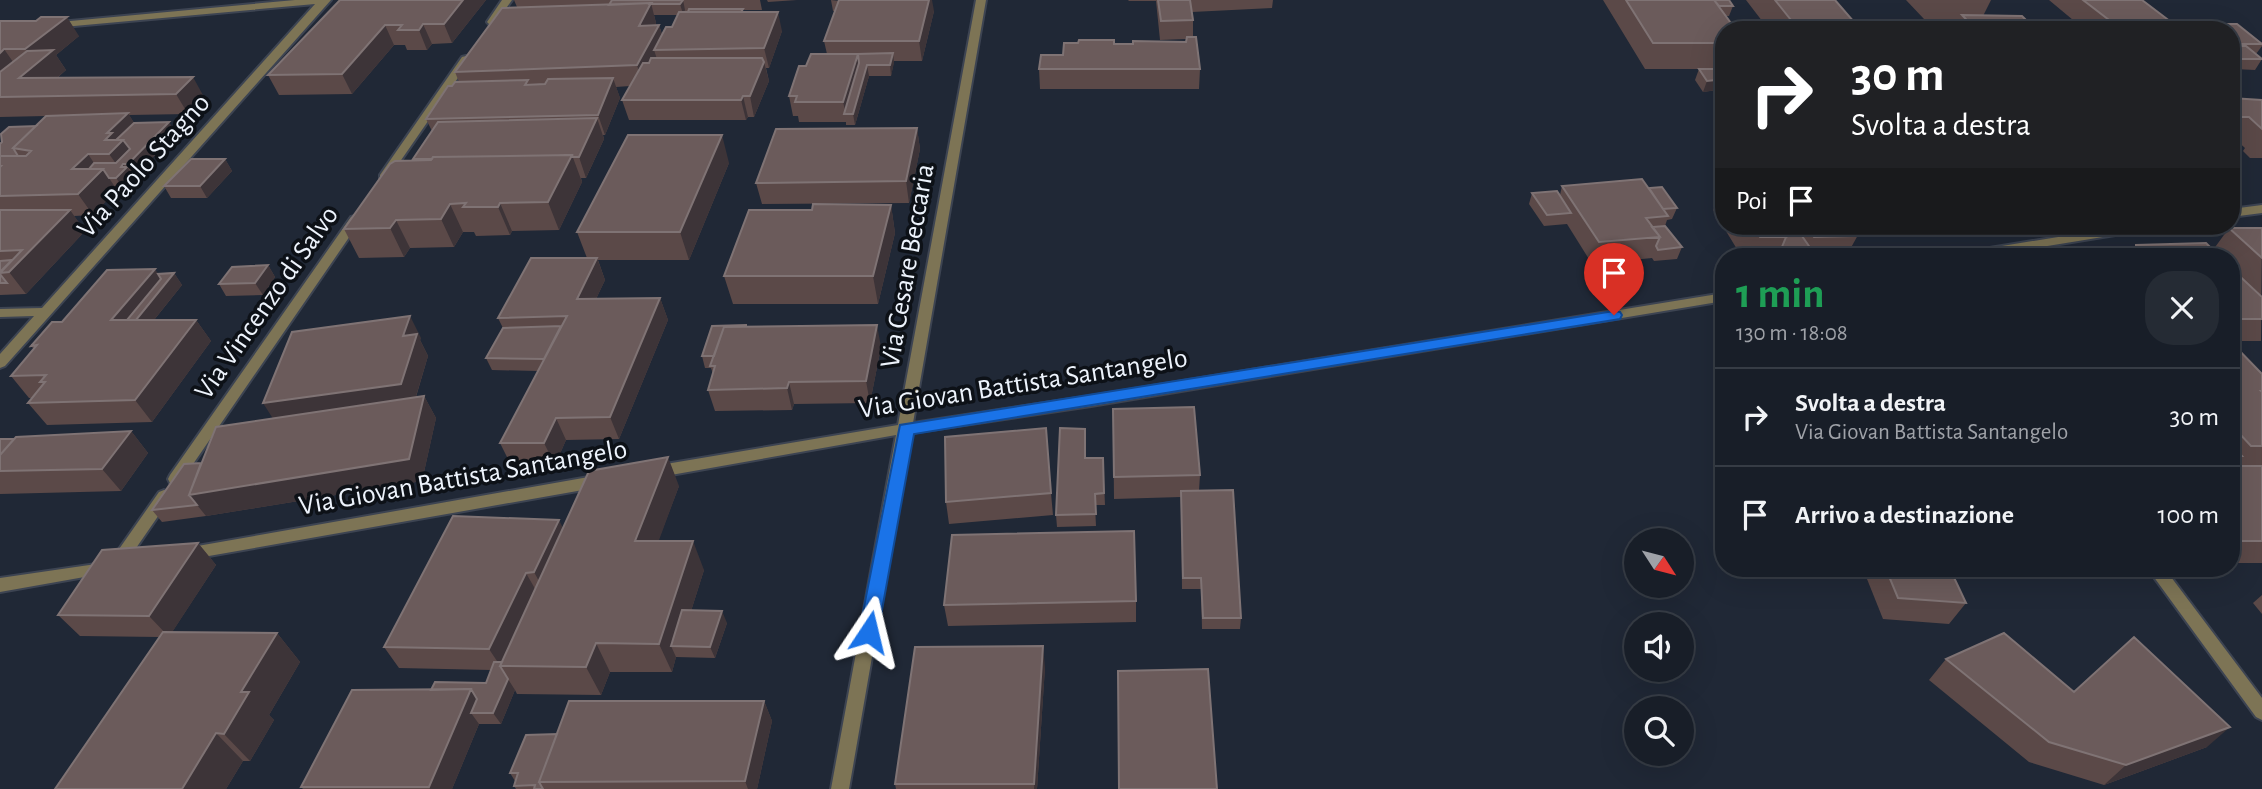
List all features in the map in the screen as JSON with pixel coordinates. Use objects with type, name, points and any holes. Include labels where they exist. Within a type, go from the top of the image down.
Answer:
[{"type":"street","points":[[41,26],[325,0]]},
{"type":"street","name":"Via Paolo Stagno","points":[[0,363],[325,0]]},
{"type":"street","name":"Via Vincenzo di Salvo","points":[[116,565],[507,0]]},
{"type":"street","name":"Via Cesare Beccaria","points":[[840,789],[981,0]]},
{"type":"street","points":[[2240,212],[2262,209]]},
{"type":"street","points":[[2013,248],[2092,235]]},
{"type":"street","name":"Via Giovan Battista Santangelo","points":[[642,474],[1715,298]]},
{"type":"street","points":[[0,313],[46,312]]},
{"type":"street","name":"Via Giovan Battista Santangelo","points":[[164,557],[615,478]]},
{"type":"street","points":[[0,585],[140,561]]},
{"type":"street","points":[[2162,577],[2262,712]]},
{"type":"building","points":[[340,0],[463,0],[444,24],[423,24],[419,30],[398,30],[402,25],[385,25],[342,74],[268,75]]},
{"type":"building","points":[[612,0],[683,0],[680,4],[609,5]]},
{"type":"building","points":[[839,0],[929,0],[919,41],[824,41]]},
{"type":"building","points":[[1158,0],[1190,0],[1193,20],[1161,21]]},
{"type":"building","points":[[1626,0],[1714,0],[1729,21],[1715,21],[1715,43],[1653,43]]},
{"type":"building","points":[[1714,0],[1729,0],[1733,6],[1719,6]]},
{"type":"building","points":[[1775,0],[1835,0],[1853,21],[1792,21]]},
{"type":"building","points":[[2083,0],[2142,0],[2170,21],[2110,21]]},
{"type":"building","points":[[651,3],[639,26],[659,25],[637,65],[455,72],[502,8]]},
{"type":"building","points":[[689,9],[743,9],[741,12],[688,12]]},
{"type":"building","points":[[679,12],[778,12],[764,48],[654,50],[666,27],[672,27]]},
{"type":"building","points":[[1962,15],[2022,16],[2027,21],[1968,21]]},
{"type":"building","points":[[41,17],[67,17],[25,49],[4,49],[0,53],[0,21],[36,21]]},
{"type":"building","points":[[2240,26],[2262,44],[2240,44]]},
{"type":"building","points":[[1187,37],[1196,37],[1200,69],[1039,69],[1041,55],[1063,55],[1064,43],[1078,43],[1079,40],[1114,40],[1114,44],[1133,44],[1133,41],[1186,42]]},
{"type":"building","points":[[2240,46],[2246,46],[2262,59],[2241,59]]},
{"type":"building","points":[[53,50],[19,78],[193,77],[176,94],[0,97],[0,72],[27,51]]},
{"type":"building","points":[[893,53],[890,65],[867,65],[853,114],[844,114],[859,63],[858,54]]},
{"type":"building","points":[[811,54],[858,54],[843,102],[795,102],[797,96],[789,96],[799,66],[806,66]]},
{"type":"building","points":[[651,58],[762,58],[764,62],[750,96],[743,96],[741,100],[622,100],[643,63],[649,63]]},
{"type":"building","points":[[1699,69],[1715,69],[1715,80],[1707,81]]},
{"type":"building","points":[[613,78],[598,115],[426,119],[448,86],[455,82],[528,80],[525,85],[545,84],[548,79]]},
{"type":"building","points":[[2240,99],[2262,100],[2262,129],[2249,117],[2240,117]]},
{"type":"building","points":[[128,113],[107,133],[112,133],[105,140],[123,140],[109,154],[88,154],[72,169],[103,169],[78,194],[0,196],[0,156],[26,156],[31,151],[13,148],[46,116]]},
{"type":"building","points":[[597,118],[579,157],[413,159],[438,122]]},
{"type":"building","points":[[169,122],[128,164],[123,164],[121,167],[127,167],[116,178],[109,178],[103,169],[89,169],[94,163],[116,163],[130,149],[123,140],[116,140],[134,123]]},
{"type":"building","points":[[36,126],[13,148],[18,156],[0,156],[1,134],[9,127]]},
{"type":"building","points":[[917,128],[906,181],[756,183],[776,129]]},
{"type":"building","points":[[628,135],[722,135],[680,232],[577,232]]},
{"type":"building","points":[[572,155],[548,202],[500,203],[498,207],[463,207],[466,203],[450,204],[441,219],[396,220],[390,228],[344,229],[390,164],[395,161],[431,160],[433,157]]},
{"type":"building","points":[[191,159],[225,159],[200,186],[164,186]]},
{"type":"building","points":[[1642,179],[1668,216],[1646,218],[1660,237],[1599,242],[1562,186]]},
{"type":"building","points":[[1662,187],[1677,208],[1663,209],[1649,188]]},
{"type":"building","points":[[1557,191],[1571,213],[1547,215],[1532,193]]},
{"type":"building","points":[[813,204],[891,205],[873,276],[724,276],[749,210],[812,210]]},
{"type":"building","points":[[0,210],[70,210],[9,272],[0,273],[22,250],[0,251]]},
{"type":"building","points":[[1665,226],[1682,247],[1658,250],[1656,246],[1660,237],[1652,227]]},
{"type":"building","points":[[2240,228],[2262,228],[2262,258],[2237,235],[2240,235]]},
{"type":"building","points":[[1759,235],[1786,237],[1760,237]]},
{"type":"building","points":[[1785,235],[1801,235],[1810,248],[1782,248]]},
{"type":"building","points":[[1813,235],[1852,236],[1814,237]]},
{"type":"building","points":[[2206,243],[2211,248],[2136,248],[2136,245]]},
{"type":"building","points":[[531,258],[597,258],[577,299],[660,298],[610,417],[556,418],[544,443],[500,443],[567,316],[498,318]]},
{"type":"building","points":[[12,260],[0,272],[0,261]]},
{"type":"building","points":[[268,265],[255,283],[219,284],[232,267]]},
{"type":"building","points":[[155,269],[111,320],[196,320],[135,400],[28,403],[45,382],[40,382],[46,375],[11,376],[37,345],[31,346],[52,322],[62,322],[107,270]]},
{"type":"building","points":[[174,273],[136,320],[127,320],[161,279],[158,274]]},
{"type":"building","points":[[0,274],[7,283],[0,283]]},
{"type":"building","points":[[2240,276],[2262,297],[2262,319],[2240,319]]},
{"type":"building","points":[[410,316],[403,336],[417,334],[401,384],[263,403],[292,332]]},
{"type":"building","points":[[746,325],[724,327],[714,356],[702,356],[712,326]]},
{"type":"building","points":[[877,325],[866,381],[789,382],[787,388],[708,390],[715,366],[710,366],[724,327]]},
{"type":"building","points":[[561,326],[544,359],[486,358],[503,328]]},
{"type":"building","points":[[2240,351],[2262,374],[2262,446],[2251,446],[2240,434]]},
{"type":"building","points":[[424,396],[409,459],[189,495],[216,427]]},
{"type":"building","points":[[1194,407],[1200,475],[1114,477],[1113,409]]},
{"type":"building","points":[[1046,428],[1051,493],[946,502],[945,437]]},
{"type":"building","points":[[1060,428],[1085,429],[1085,458],[1103,458],[1104,493],[1095,494],[1096,514],[1056,515]]},
{"type":"building","points":[[131,431],[102,469],[0,471],[0,455],[16,437]]},
{"type":"building","points":[[0,439],[14,439],[0,455]]},
{"type":"building","points":[[668,457],[635,541],[693,541],[659,644],[596,643],[586,667],[500,666],[589,471]]},
{"type":"building","points":[[201,463],[189,495],[197,505],[152,510],[184,464]]},
{"type":"building","points":[[2240,466],[2262,466],[2262,541],[2242,541]]},
{"type":"building","points":[[1233,490],[1241,618],[1203,618],[1201,578],[1183,578],[1181,491]]},
{"type":"building","points":[[453,516],[559,520],[534,572],[526,573],[489,649],[384,647]]},
{"type":"building","points":[[1134,531],[1136,601],[944,605],[952,535]]},
{"type":"building","points":[[198,543],[149,616],[58,615],[102,550]]},
{"type":"building","points":[[1889,577],[1954,577],[1966,603],[1898,598]]},
{"type":"building","points":[[682,610],[722,611],[710,647],[671,646]]},
{"type":"building","points":[[163,632],[277,633],[241,692],[249,692],[224,734],[216,733],[182,789],[55,789]]},
{"type":"building","points":[[2004,633],[2074,692],[2134,637],[2230,727],[2126,765],[2049,742],[1946,659]]},
{"type":"building","points":[[1043,646],[1034,784],[895,784],[915,647]]},
{"type":"building","points":[[494,662],[502,662],[500,666],[508,679],[493,713],[471,713],[477,699],[471,689],[431,690],[435,682],[486,683]]},
{"type":"building","points":[[1208,669],[1217,789],[1119,789],[1118,671]]},
{"type":"building","points":[[471,689],[429,787],[301,787],[352,690]]},
{"type":"building","points":[[569,701],[764,701],[745,781],[539,782]]},
{"type":"building","points":[[557,734],[539,782],[543,789],[534,789],[535,785],[514,786],[518,773],[510,773],[526,735]]},
{"type":"route","points":[[869,632],[906,429],[1614,315]]}]
